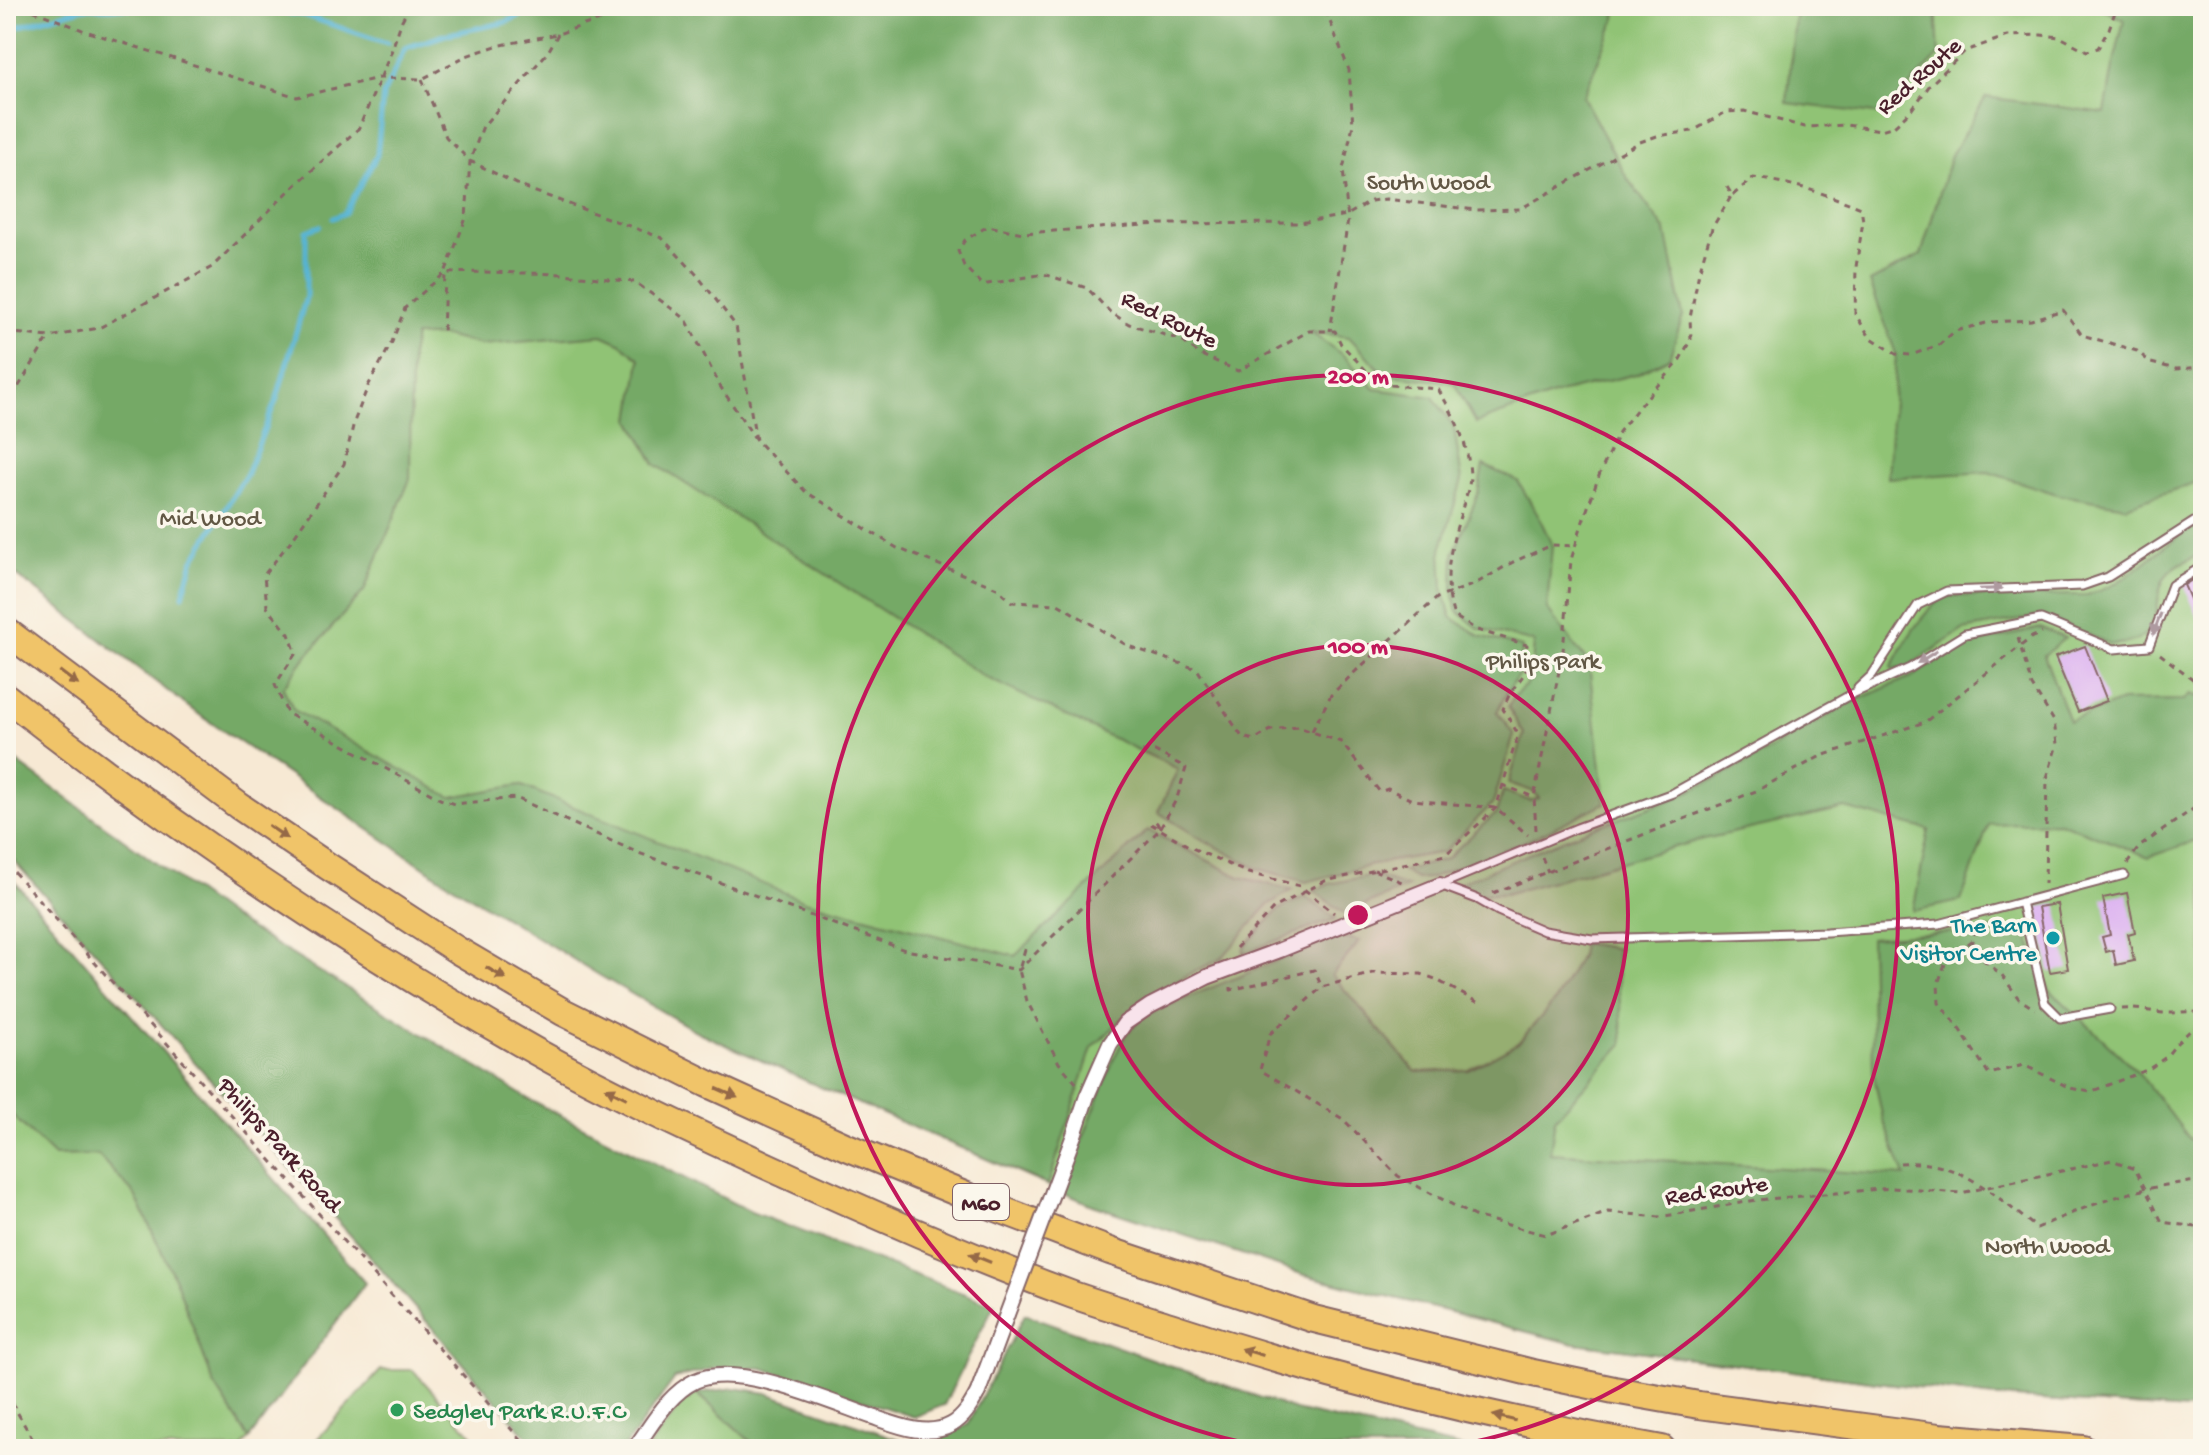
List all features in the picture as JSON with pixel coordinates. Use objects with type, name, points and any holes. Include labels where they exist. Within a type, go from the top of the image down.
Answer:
[{"type":"highway","name":"M60","points":[[6,631],[239,806],[470,957],[563,1012],[708,1084],[847,1147],[981,1202],[1110,1251],[1314,1319],[1546,1376],[1730,1409],[1939,1437],[2083,1449]]},
{"type":"highway","name":"M60","points":[[6,697],[77,753],[294,904],[418,982],[539,1054],[697,1134],[884,1220],[1074,1295],[1314,1370],[1566,1432],[1662,1449]]},
{"type":"street","points":[[634,1449],[676,1394],[693,1382],[721,1374],[766,1381],[906,1428],[929,1430],[952,1425],[966,1412],[978,1392],[1087,1096],[1110,1044],[1125,1023],[1150,1006],[1207,977],[1440,885]]},
{"type":"lane","points":[[1850,695],[1872,675],[1918,605],[1947,591],[2082,586],[2108,577],[2197,520],[2203,523]]},
{"type":"lane","points":[[1440,885],[1577,828],[1673,793],[1850,695],[1910,668],[1965,634],[2041,619],[2114,649],[2149,646],[2172,585],[2203,566]]},
{"type":"lane","points":[[1440,885],[1544,931],[1592,939],[1827,932],[1939,924],[2124,875]]},
{"type":"lane","points":[[2021,902],[2045,1003],[2060,1018],[2110,1009]]},
{"type":"path","points":[[22,6],[85,31],[297,97],[379,78],[422,79],[466,56],[558,34],[640,6]]},
{"type":"path","points":[[6,332],[49,337],[99,328],[212,267],[359,128],[410,6]]},
{"type":"path","points":[[620,14],[741,6]]},
{"type":"path","points":[[1314,6],[1327,14],[1349,70],[1353,125],[1343,169],[1348,220],[1330,331],[1335,331],[1341,344],[1379,384],[1438,389],[1456,418],[1470,480],[1449,553],[1448,592],[1454,616],[1477,630],[1527,645],[1525,673],[1503,709],[1518,734],[1496,808],[1445,855],[1325,881],[1274,908],[1233,951],[1231,990],[1314,970],[1322,987]]},
{"type":"path","name":"Red Route","points":[[1330,331],[1309,331],[1238,371],[1199,354],[1181,340],[1129,324],[1110,312],[1087,288],[1044,274],[982,285],[964,266],[958,251],[965,240],[988,226],[1023,233],[1160,224],[1300,223],[1347,215],[1371,201],[1386,199],[1476,210],[1520,209],[1640,142],[1657,136],[1693,131],[1726,112],[1744,111],[1805,127],[1846,125],[1881,130],[1894,126],[1965,51],[2008,36],[2041,35],[2060,37],[2087,51],[2098,48],[2117,6]]},
{"type":"path","points":[[443,336],[445,273],[466,218],[470,161],[483,126],[548,52],[558,34]]},
{"type":"path","points":[[422,79],[446,137],[470,161],[525,188],[662,238],[697,275],[736,326],[756,440]]},
{"type":"path","points":[[1537,844],[1534,797],[1563,651],[1575,546],[1600,473],[1619,432],[1678,363],[1691,339],[1690,318],[1712,228],[1732,195],[1753,178],[1790,183],[1861,208],[1863,221],[1856,267],[1855,314],[1870,337],[1896,354],[1911,355],[1939,345],[1955,331],[1990,322],[2031,320],[2063,310],[2082,335],[2137,351],[2151,363],[2176,369],[2203,367]]},
{"type":"path","points":[[1724,182],[1732,195]]},
{"type":"path","points":[[304,659],[296,653],[289,634],[267,607],[264,575],[344,464],[354,422],[368,386],[392,342],[405,308],[445,273],[563,274],[635,282],[686,319],[720,386],[756,440],[806,492],[897,548],[997,588],[1012,602],[1058,604],[1128,646],[1197,669],[1242,737],[1254,740],[1271,730],[1298,727],[1312,731],[1341,742],[1380,792],[1388,789],[1412,800],[1496,808],[1537,844]]},
{"type":"path","points":[[6,407],[49,337]]},
{"type":"path","points":[[1312,731],[1331,695],[1437,598],[1475,584],[1513,562],[1552,545],[1575,546]]},
{"type":"path","points":[[2016,624],[2019,647],[2032,686],[2054,721],[2057,744],[2047,778],[2045,887]]},
{"type":"path","points":[[1477,899],[1756,791],[1821,756],[1925,722],[2032,637]]},
{"type":"path","points":[[2149,646],[2194,680],[2203,683]]},
{"type":"path","points":[[296,653],[275,685],[287,713],[440,799],[454,804],[516,798],[636,852],[905,950],[1019,970]]},
{"type":"path","points":[[1019,970],[1160,829],[1177,798],[1186,768],[1155,751],[1142,752]]},
{"type":"path","points":[[1502,785],[1534,797]]},
{"type":"path","points":[[2124,875],[2126,866],[2139,847],[2203,802]]},
{"type":"path","points":[[1152,822],[1192,848],[1248,873],[1300,886],[1346,922]]},
{"type":"path","name":"Philips Park Road","points":[[6,863],[529,1449]]},
{"type":"path","points":[[1544,863],[1548,872]]},
{"type":"path","points":[[1374,870],[1422,891]]},
{"type":"path","points":[[1978,914],[1972,940],[1976,954],[2002,975],[2019,999],[2046,1016],[2060,1018]]},
{"type":"path","points":[[1972,940],[1946,961],[1938,984],[1939,1003],[1989,1074],[2024,1065],[2070,1088],[2090,1092],[2149,1069],[2166,1057],[2192,1029],[2203,1023]]},
{"type":"path","points":[[1025,949],[1019,970],[1027,1001],[1059,1063],[1087,1096]]},
{"type":"path","name":"Red Route","points":[[1477,1002],[1421,974],[1373,973],[1322,987],[1270,1034],[1260,1070],[1343,1119],[1398,1176],[1474,1216],[1546,1235],[1608,1212],[1659,1217],[1757,1200],[1892,1188],[1961,1193],[2112,1160],[2135,1169],[2162,1222],[2203,1228]]},
{"type":"path","points":[[2110,1009],[2203,1014]]},
{"type":"path","points":[[1900,1163],[1921,1161],[1958,1171],[2037,1228],[2087,1205],[2145,1189],[2203,1181]]},
{"type":"path","points":[[6,1392],[38,1449]]},
{"type":"green space","name":"Philips Park","points":[[6,6],[2203,6],[2203,1411],[1986,1396],[1567,1342],[1305,1275],[1090,1204],[698,1032],[439,877],[194,711],[6,567]]},
{"type":"green space","points":[[6,6],[1616,6],[1615,20],[1583,97],[1627,178],[1666,231],[1683,316],[1669,358],[1636,374],[1559,393],[1476,423],[1454,383],[1384,374],[1349,337],[1310,332],[1344,356],[1375,389],[1433,397],[1454,427],[1462,480],[1441,550],[1443,588],[1451,617],[1480,636],[1522,647],[1521,671],[1497,712],[1514,735],[1493,803],[1444,852],[1380,863],[1306,882],[1256,868],[1158,812],[1178,769],[985,677],[655,464],[631,420],[640,359],[620,343],[602,335],[482,345],[443,336],[415,336],[411,355],[410,479],[364,591],[304,659],[283,688],[294,710],[451,797],[520,785],[805,901],[1015,956],[1148,830],[1240,877],[1292,890],[1268,905],[1221,959],[1137,1005],[1092,1048],[1048,1185],[698,1032],[599,975],[439,877],[194,711],[6,567]]},
{"type":"green space","points":[[1796,6],[1936,6],[1939,55],[1882,115],[1787,103]]},
{"type":"green space","points":[[2097,6],[2203,6],[2203,480],[2126,506],[2060,495],[1988,472],[1888,478],[1896,354],[1870,282],[1921,255],[1951,155],[1986,97],[2105,113],[2124,20]]},
{"type":"green space","points":[[1483,465],[1518,481],[1552,545],[1547,609],[1589,664],[1605,803],[1529,840],[1430,878],[1416,879],[1403,871],[1446,859],[1496,813],[1503,791],[1530,801],[1539,798],[1532,791],[1509,783],[1524,734],[1508,707],[1514,696],[1531,680],[1534,642],[1478,628],[1456,610],[1454,553],[1478,494]]},
{"type":"green space","points":[[2194,527],[2203,531],[2203,553],[2180,564],[2166,576],[2152,625],[2138,639],[2110,644],[2042,616],[1963,630],[1909,666],[1894,670],[1892,667],[1920,620],[1944,596],[2087,595],[2122,579]]},
{"type":"green space","points":[[2040,628],[2065,638],[2044,655],[2069,721],[2122,701],[2184,700],[2190,694],[2203,698],[2203,838],[2149,857],[2060,822],[1989,824],[1961,901],[1913,911],[1929,830],[1845,808],[1704,839],[1505,894],[1477,894],[1457,884],[1579,833],[1675,798],[1730,772],[1854,701],[1911,677],[1964,646]]},
{"type":"green space","points":[[6,754],[229,916],[530,1100],[751,1212],[994,1305],[944,1405],[914,1417],[762,1368],[716,1368],[675,1378],[623,1449],[538,1449],[6,852]]},
{"type":"green space","points":[[6,872],[365,1283],[241,1449],[6,1449]]},
{"type":"green space","points":[[6,872],[365,1283],[249,1439],[214,1384],[177,1284],[135,1195],[98,1155],[54,1156],[6,1109]]},
{"type":"green space","points":[[1372,875],[1407,887],[1345,914],[1314,891],[1329,884]]},
{"type":"green space","points":[[1305,896],[1336,919],[1243,953],[1244,947],[1278,910]]},
{"type":"green space","name":"North Wood","points":[[2024,927],[2049,989],[2137,1071],[2203,1156],[2203,1411],[1986,1396],[1567,1342],[1305,1275],[1062,1192],[1115,1056],[1128,1032],[1147,1014],[1338,936],[1360,941],[1332,975],[1416,1072],[1469,1070],[1518,1043],[1555,1001],[1580,956],[1582,943],[1619,949],[1616,951],[1623,1044],[1555,1119],[1550,1153],[1905,1176],[1883,1120],[1873,1071],[1870,938]]},
{"type":"green space","points":[[1025,1314],[1295,1410],[1469,1449],[759,1449],[697,1393],[735,1388],[767,1393],[923,1448],[968,1424]]},
{"type":"green space","name":"Sedgley Park R.U.F.C","points":[[381,1370],[413,1370],[485,1449],[308,1449]]},
{"type":"green space","points":[[697,1393],[759,1449],[647,1449],[683,1403]]},
{"type":"building","points":[[2203,574],[2203,629],[2184,585]]},
{"type":"building","points":[[2085,646],[2107,701],[2078,712],[2055,657]]},
{"type":"building","points":[[2127,893],[2135,932],[2128,934],[2134,961],[2116,965],[2113,950],[2106,952],[2102,937],[2110,935],[2103,898]]},
{"type":"building","name":"The Barn Visitor Centre","points":[[2057,904],[2068,969],[2050,972],[2038,907]]},
{"type":"waterway","points":[[405,48],[448,34],[503,23],[544,6]]},
{"type":"waterway","points":[[6,30],[84,8],[249,8],[302,15],[387,43]]},
{"type":"waterway","points":[[333,218],[345,213],[377,155],[383,95],[405,48]]},
{"type":"waterway","points":[[183,595],[193,561],[246,475],[277,398],[306,297],[306,231],[320,226]]},
{"type":"place","name":"The Barn Visitor Centre","points":[[2053,938]]},
{"type":"place","name":"Sedgley Park R.U.F.C","points":[[397,1410]]},
{"type":"park label","name":"South Wood","points":[[1428,181]]},
{"type":"park label","name":"Mid Wood","points":[[210,517]]}]
